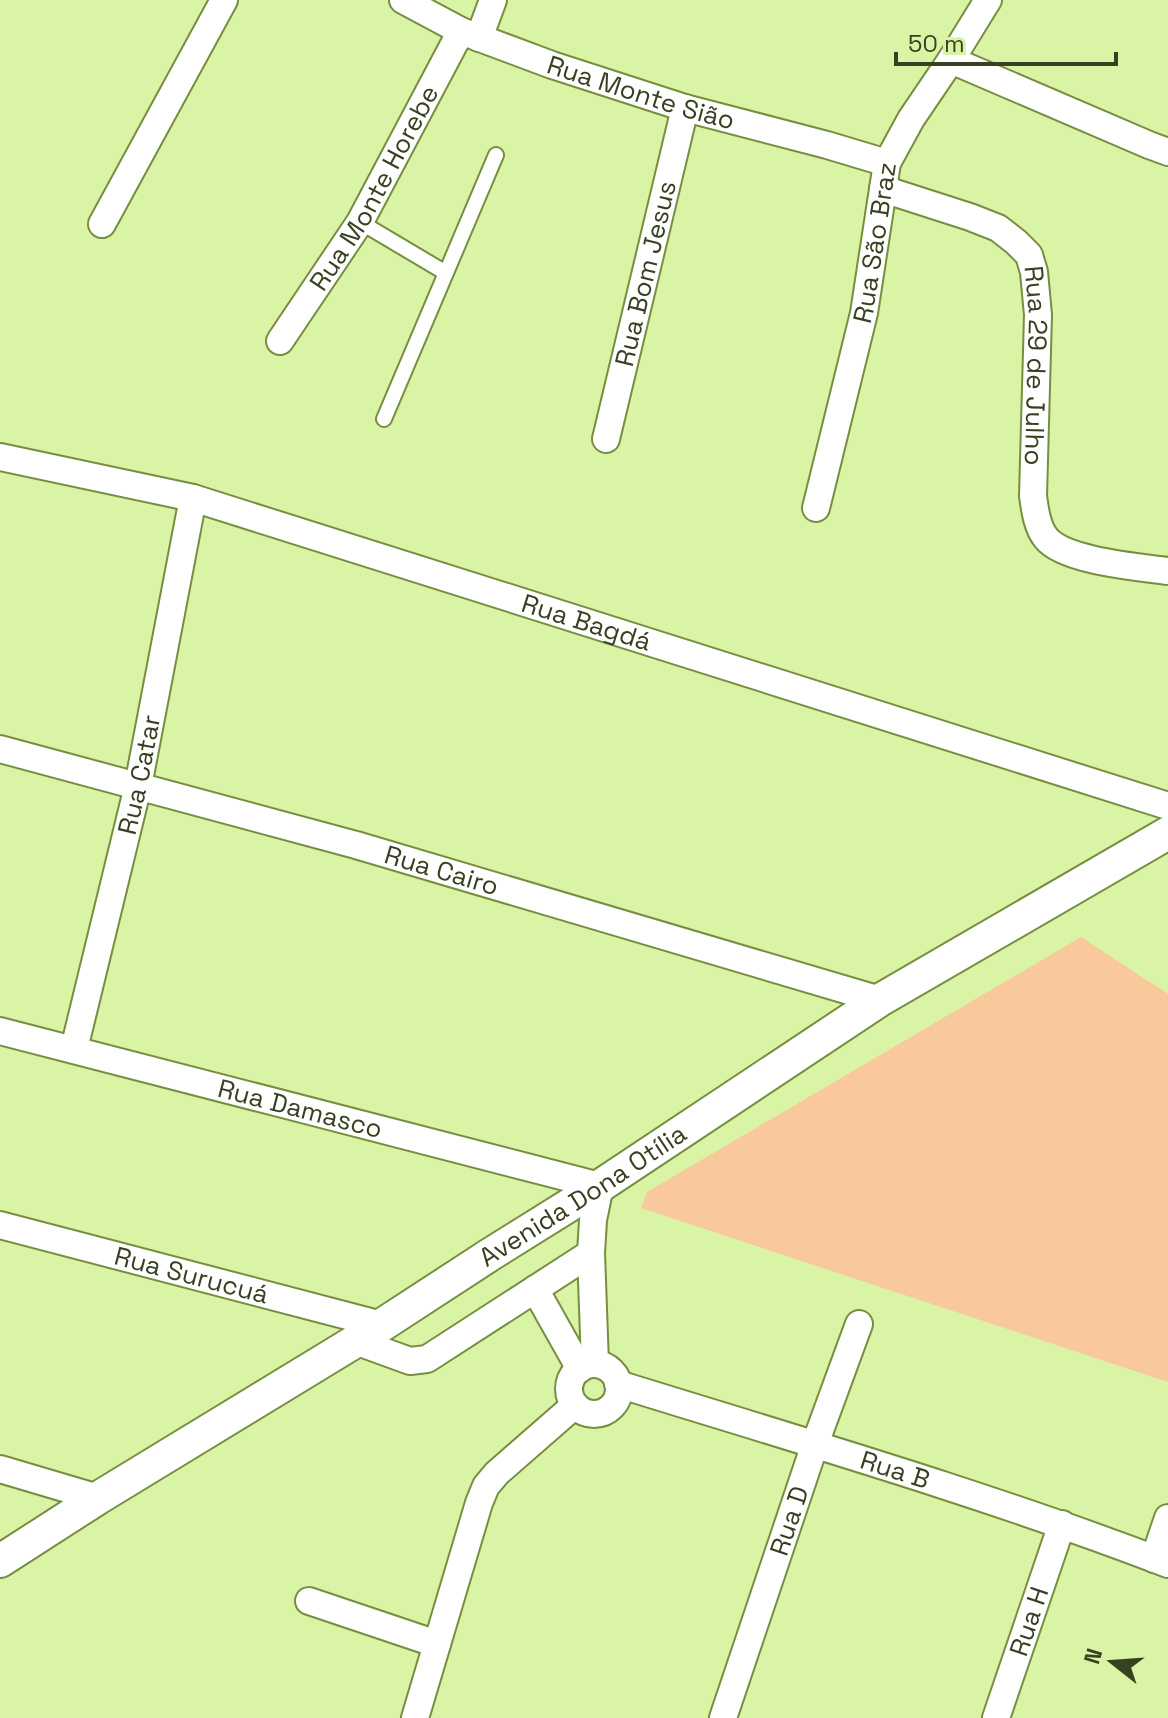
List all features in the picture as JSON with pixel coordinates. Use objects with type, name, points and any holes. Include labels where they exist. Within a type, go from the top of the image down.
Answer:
[{"type":"street","points":[[102,224],[224,0]]},
{"type":"street","name":"Rua Monte Sião","points":[[403,0],[470,34],[552,65],[685,108],[887,163]]},
{"type":"street","name":"Rua Monte Horebe","points":[[280,341],[360,222],[493,0]]},
{"type":"street","name":"Rua São Braz","points":[[816,508],[864,313],[887,163],[911,119],[988,0]]},
{"type":"street","points":[[951,60],[1168,152]]},
{"type":"street","name":"Rua Bom Jesus","points":[[606,439],[685,108]]},
{"type":"street","name":"Rua 29 de Julho","points":[[883,189],[998,228],[1029,255],[1034,272],[1038,315],[1033,496],[1038,524],[1047,540],[1067,552],[1102,561],[1168,571]]},
{"type":"street","name":"Rua Bagdá","points":[[0,457],[193,498],[1168,806]]},
{"type":"street","name":"Rua Catar","points":[[74,1049],[138,786],[193,498]]},
{"type":"street","name":"Rua Cairo","points":[[0,749],[356,845],[880,1000]]},
{"type":"street","name":"Avenida Dona Otília","points":[[0,1561],[600,1186],[880,1000],[1168,833]]},
{"type":"street","name":"Rua Damasco","points":[[0,1031],[600,1186]]},
{"type":"street","points":[[535,1289],[587,1367],[610,1370],[618,1384],[617,1400],[606,1412],[589,1414],[581,1411],[571,1399],[570,1382],[587,1367],[593,1220],[600,1186]]},
{"type":"street","name":"Rua Surucuá","points":[[0,1225],[369,1333],[410,1361],[427,1359],[591,1253]]},
{"type":"street","name":"Rua D","points":[[723,1718],[815,1444],[859,1324]]},
{"type":"street","name":"Rua B","points":[[618,1384],[1062,1524],[1161,1562]]},
{"type":"street","points":[[415,1718],[486,1486],[575,1405]]},
{"type":"street","points":[[0,1469],[98,1498]]},
{"type":"street","points":[[1161,1562],[1168,1518]]},
{"type":"street","name":"Rua H","points":[[996,1718],[1062,1524]]},
{"type":"street","points":[[309,1601],[437,1644]]},
{"type":"lane","points":[[384,419],[496,155]]},
{"type":"lane","points":[[360,222],[446,273]]},
{"type":"shaded area","points":[[1081,937],[1168,994],[1168,1382],[641,1208],[647,1192]]}]
